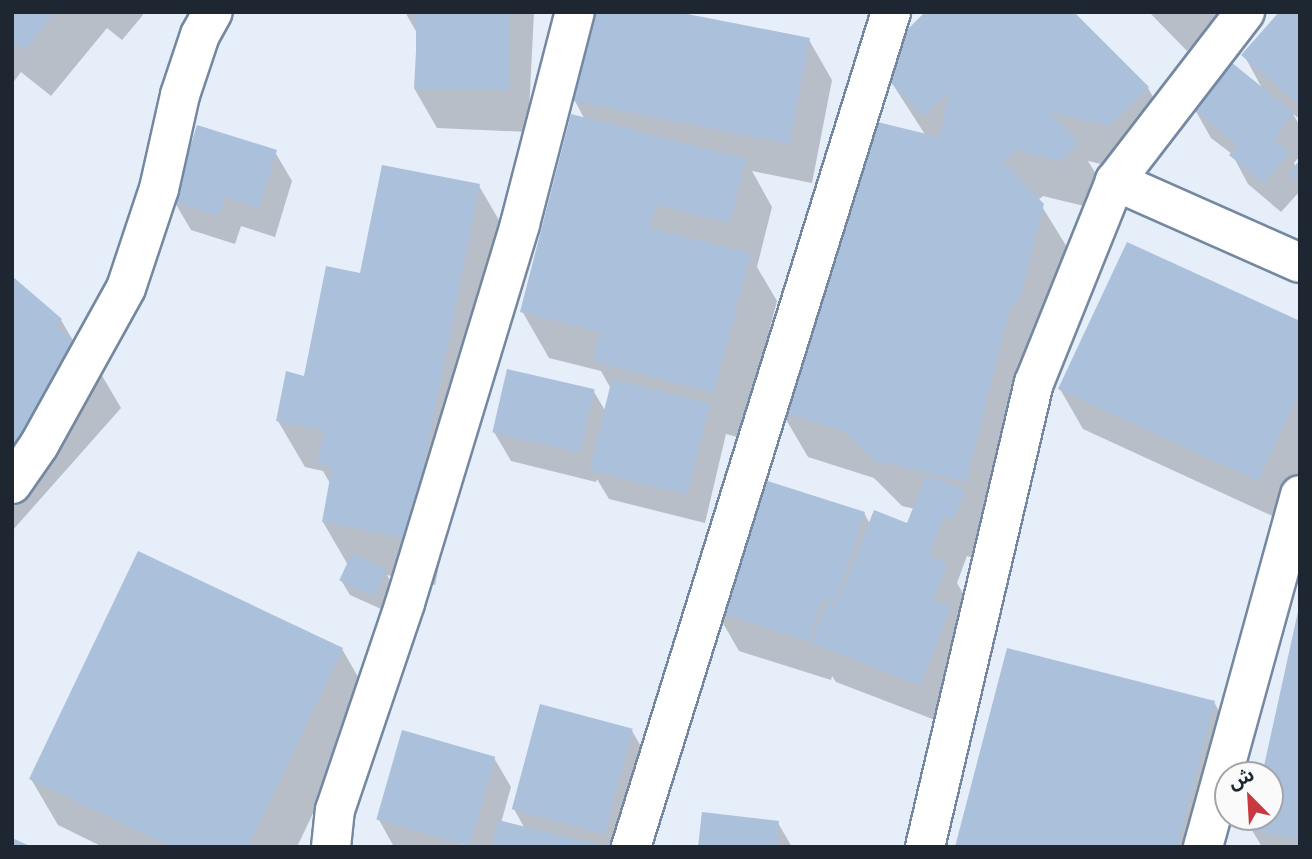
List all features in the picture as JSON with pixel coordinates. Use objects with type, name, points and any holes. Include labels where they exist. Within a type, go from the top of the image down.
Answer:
[{"type":"street","points":[[12,484],[39,445],[126,288],[159,189],[180,95],[200,35],[214,12]]},
{"type":"street","points":[[331,847],[335,810],[405,603],[516,237],[575,12]]},
{"type":"street","points":[[631,847],[891,12]]},
{"type":"street","points":[[925,847],[1034,383],[1115,181],[1245,12]]},
{"type":"street","points":[[1115,181],[1300,263]]},
{"type":"street","points":[[1203,847],[1300,495]]},
{"type":"building","points":[[12,12],[55,12],[24,51],[12,41]]},
{"type":"building","points":[[416,12],[510,12],[510,89],[416,89]]},
{"type":"building","points":[[591,12],[677,12],[810,38],[789,144],[573,101]]},
{"type":"building","points":[[925,12],[1074,12],[1149,87],[1109,126],[1049,112],[1079,142],[1061,161],[1016,150],[1003,162],[1044,204],[1021,296],[1010,308],[966,482],[873,460],[845,432],[779,411],[861,118],[939,137],[950,91],[924,116],[888,80],[898,39]]},
{"type":"building","points":[[1279,12],[1300,12],[1300,106],[1241,55]]},
{"type":"building","points":[[1231,62],[1294,113],[1274,139],[1290,152],[1264,184],[1229,155],[1238,145],[1192,108]]},
{"type":"building","points":[[571,114],[746,159],[730,223],[656,205],[650,228],[751,253],[714,393],[593,361],[600,332],[520,312]]},
{"type":"building","points":[[197,125],[277,150],[259,208],[225,197],[219,216],[173,201]]},
{"type":"building","points":[[1300,160],[1300,184],[1288,174]]},
{"type":"building","points":[[382,165],[480,184],[409,539],[322,522],[332,467],[317,464],[324,430],[276,421],[286,371],[304,376],[326,266],[360,273]]},
{"type":"building","points":[[1127,242],[1300,321],[1300,392],[1258,481],[1058,389]]},
{"type":"building","points":[[12,276],[62,319],[56,326],[95,360],[12,455]]},
{"type":"building","points":[[507,369],[595,389],[580,453],[492,432]]},
{"type":"building","points":[[612,379],[710,403],[687,495],[589,470]]},
{"type":"building","points":[[926,475],[965,490],[953,520],[944,517],[929,556],[948,563],[933,600],[951,607],[920,685],[811,643],[826,603],[836,606],[874,510],[907,523]]},
{"type":"building","points":[[758,478],[865,512],[836,602],[822,599],[808,641],[714,611]]},
{"type":"building","points":[[138,551],[343,648],[248,847],[172,847],[29,779]]},
{"type":"building","points":[[352,553],[386,569],[374,596],[339,580]]},
{"type":"building","points":[[1299,607],[1300,840],[1255,831],[1284,831],[1284,761],[1265,761]]},
{"type":"building","points":[[1007,648],[1215,701],[1177,847],[955,847]]},
{"type":"building","points":[[540,704],[633,729],[605,834],[512,809]]},
{"type":"building","points":[[402,730],[495,757],[470,846],[376,819]]},
{"type":"building","points":[[702,812],[779,821],[776,847],[698,847]]},
{"type":"building","points":[[498,820],[596,844],[596,847],[492,847]]},
{"type":"building","points":[[12,838],[32,847],[12,847]]}]
